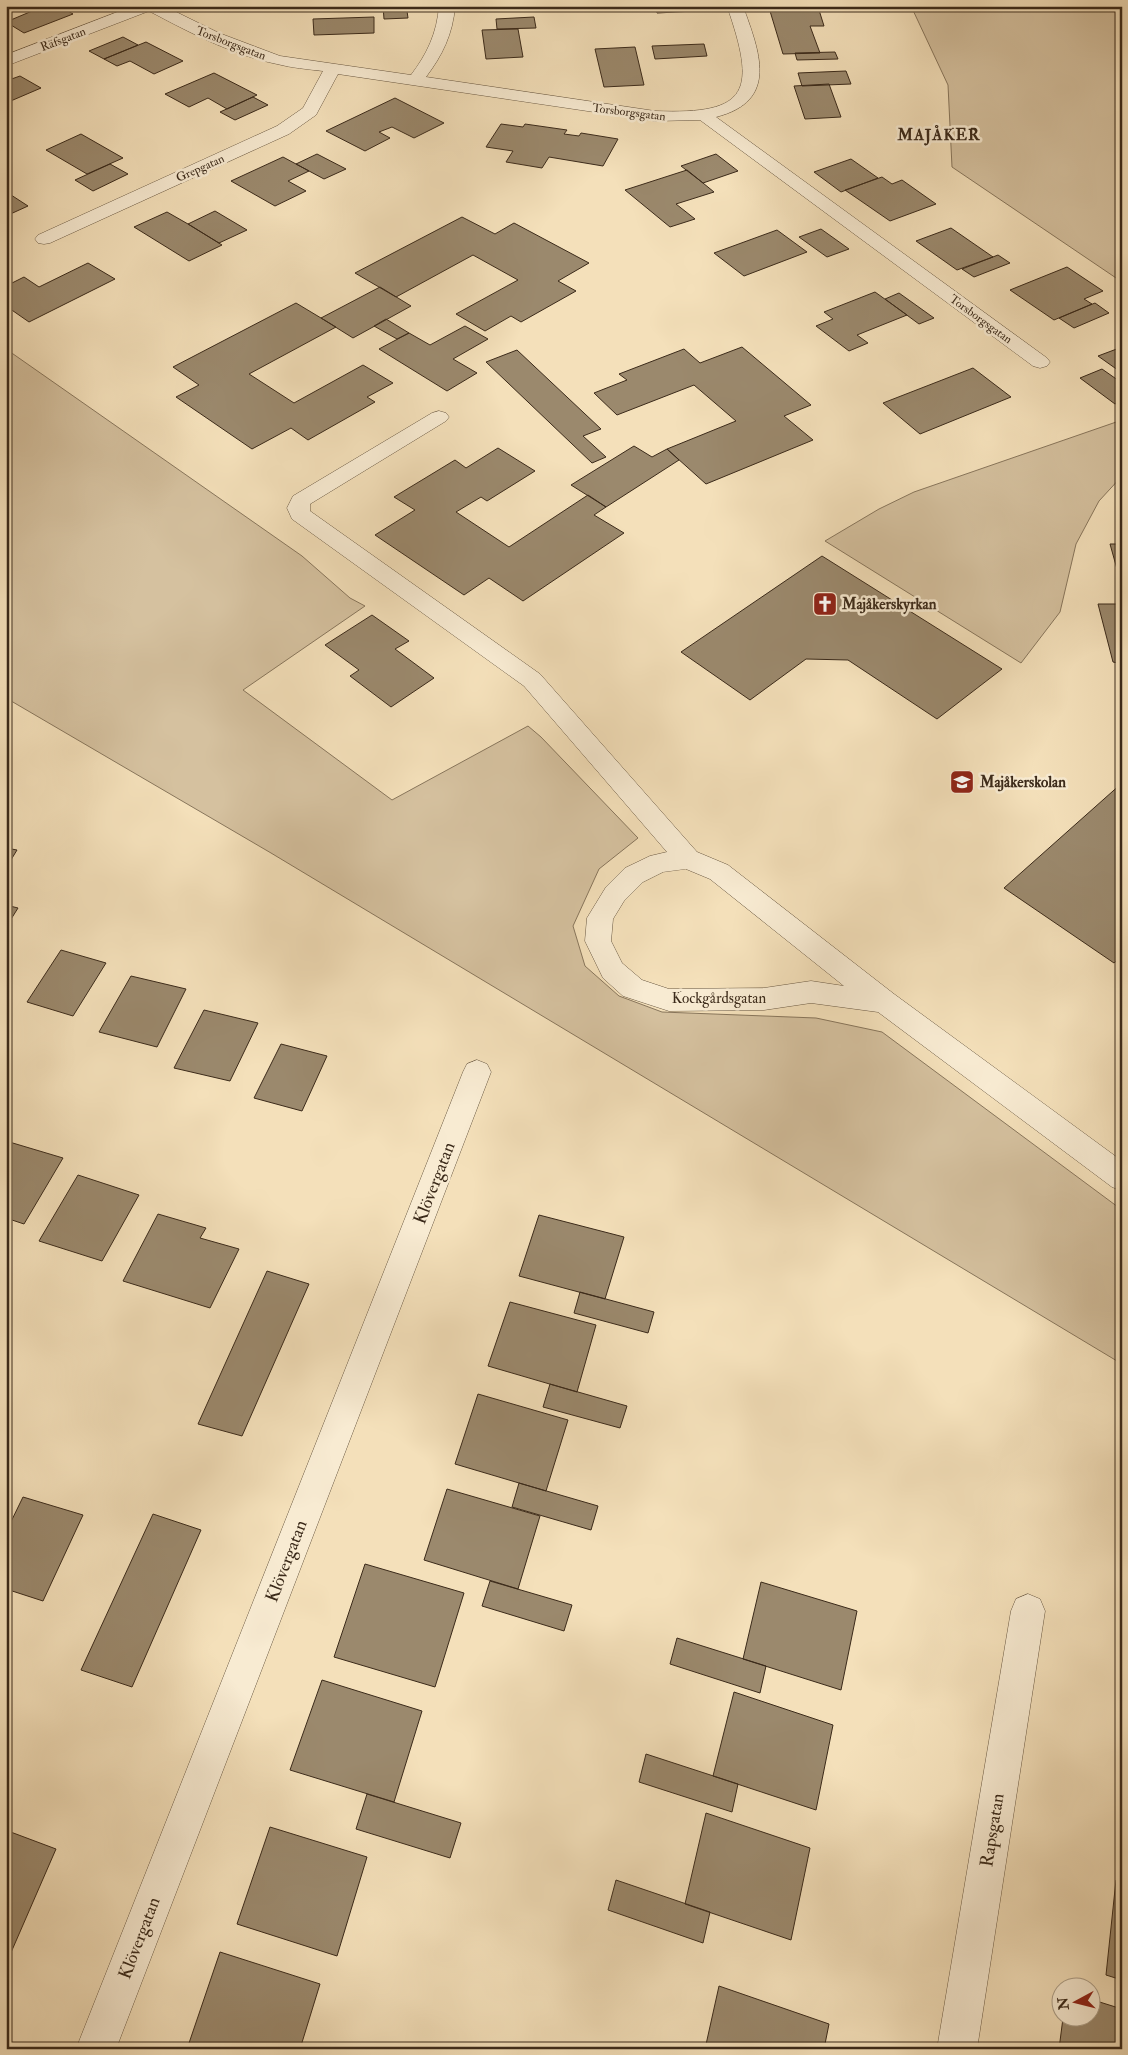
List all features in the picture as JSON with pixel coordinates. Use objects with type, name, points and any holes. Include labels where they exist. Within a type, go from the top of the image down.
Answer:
[{"type":"street","name":"Räfsgatan","points":[[6,61],[147,6]]},
{"type":"street","name":"Torsborgsgatan","points":[[152,6],[199,32],[228,44],[278,60],[655,116],[680,118],[703,115],[1040,362]]},
{"type":"street","points":[[416,79],[432,58],[444,33],[446,6]]},
{"type":"street","points":[[703,115],[732,106],[750,88],[752,61],[736,6]]},
{"type":"street","name":"Grepgatan","points":[[44,239],[283,130],[310,111],[332,69]]},
{"type":"street","points":[[439,417],[300,501],[298,508],[300,514],[532,680],[688,859]]},
{"type":"street","name":"Kockgårdsgatan","points":[[884,1002],[811,992],[764,999],[669,1000],[633,988],[612,970],[598,941],[600,918],[615,894],[634,875],[659,864],[688,859],[719,872],[884,1002],[1122,1178]]},
{"type":"street","name":"Klövergatan","points":[[96,2049],[477,1072]]},
{"type":"street","name":"Rapsgatan","points":[[957,2049],[1028,1611]]},
{"type":"shaded area","points":[[911,6],[1122,6],[1122,282],[952,167],[948,85]]},
{"type":"shaded area","points":[[6,349],[302,556],[350,598],[365,606],[243,690],[392,800],[528,726],[541,737],[638,838],[599,869],[573,926],[585,966],[619,996],[662,1012],[816,1018],[882,1032],[1122,1210],[1122,1364],[271,853],[6,698]]},
{"type":"shaded area","points":[[1122,420],[1122,476],[1099,501],[1076,544],[1060,612],[1021,663],[825,541],[879,509],[914,492]]},
{"type":"building","points":[[44,6],[60,6],[73,14],[24,33],[6,22]]},
{"type":"building","points":[[383,6],[411,6],[411,10],[407,11],[408,18],[384,19]]},
{"type":"building","points":[[603,6],[670,6],[670,7],[604,11]]},
{"type":"building","points":[[692,6],[694,11],[657,13],[656,8]]},
{"type":"building","points":[[819,10],[824,26],[810,26],[820,53],[783,54],[770,11]]},
{"type":"building","points":[[374,17],[374,33],[314,35],[313,19]]},
{"type":"building","points":[[534,17],[536,28],[497,29],[496,19]]},
{"type":"building","points":[[518,29],[523,57],[486,59],[482,30]]},
{"type":"building","points":[[123,37],[138,45],[104,59],[89,51]]},
{"type":"building","points":[[146,42],[183,61],[154,74],[130,61],[117,66],[104,59]]},
{"type":"building","points":[[704,44],[707,56],[655,59],[652,46]]},
{"type":"building","points":[[635,47],[644,85],[604,87],[595,49]]},
{"type":"building","points":[[835,52],[838,59],[797,60],[795,53]]},
{"type":"building","points":[[846,71],[851,84],[802,86],[798,73]]},
{"type":"building","points":[[214,73],[257,95],[227,109],[208,98],[189,107],[165,94]]},
{"type":"building","points":[[20,76],[41,88],[6,103],[6,81]]},
{"type":"building","points":[[829,84],[841,117],[805,119],[794,86]]},
{"type":"building","points":[[253,97],[268,105],[235,120],[220,112]]},
{"type":"building","points":[[395,98],[444,123],[414,138],[392,127],[379,132],[390,138],[365,151],[326,131]]},
{"type":"building","points":[[501,124],[523,127],[525,124],[567,130],[564,134],[579,136],[581,133],[618,139],[603,166],[549,157],[542,168],[506,162],[513,151],[486,147]]},
{"type":"building","points":[[81,134],[123,158],[87,174],[46,150]]},
{"type":"building","points":[[317,154],[346,169],[324,179],[296,164]]},
{"type":"building","points":[[716,154],[738,171],[703,183],[681,166]]},
{"type":"building","points":[[283,157],[309,171],[288,181],[306,191],[275,206],[231,181]]},
{"type":"building","points":[[851,159],[878,178],[841,192],[814,172]]},
{"type":"building","points":[[110,164],[128,174],[93,191],[75,180]]},
{"type":"building","points":[[687,170],[714,192],[676,204],[695,219],[670,227],[625,190]]},
{"type":"building","points":[[882,177],[892,184],[902,180],[936,204],[890,221],[845,190]]},
{"type":"building","points":[[8,193],[28,206],[6,216]]},
{"type":"building","points":[[215,211],[247,230],[219,243],[188,224]]},
{"type":"building","points":[[167,212],[222,245],[189,261],[134,227]]},
{"type":"building","points":[[462,217],[495,234],[514,223],[589,263],[558,281],[576,291],[521,322],[511,316],[485,331],[456,314],[518,280],[473,255],[396,297],[355,273]]},
{"type":"building","points":[[951,228],[993,257],[957,270],[916,241]]},
{"type":"building","points":[[821,229],[849,249],[827,257],[799,237]]},
{"type":"building","points":[[777,230],[807,252],[744,276],[714,253]]},
{"type":"building","points":[[998,255],[1010,263],[974,277],[962,269]]},
{"type":"building","points":[[88,263],[115,279],[29,322],[6,306],[6,286],[24,277],[39,287]]},
{"type":"building","points":[[1067,267],[1103,291],[1084,299],[1092,304],[1054,320],[1010,290]]},
{"type":"building","points":[[380,287],[411,306],[353,338],[321,318]]},
{"type":"building","points":[[875,292],[907,315],[857,335],[868,343],[849,351],[816,326],[833,319],[824,312]]},
{"type":"building","points":[[899,293],[934,318],[919,324],[885,299]]},
{"type":"building","points":[[296,303],[336,327],[249,374],[294,403],[363,365],[393,383],[367,397],[375,402],[308,440],[291,428],[252,449],[176,397],[199,385],[173,367]]},
{"type":"building","points":[[1095,303],[1109,313],[1074,328],[1059,318]]},
{"type":"building","points":[[386,319],[409,333],[397,339],[374,326]]},
{"type":"building","points":[[465,326],[488,339],[453,359],[477,373],[447,391],[379,349],[409,333],[430,345]]},
{"type":"building","points":[[742,347],[811,405],[784,416],[813,440],[706,484],[667,449],[736,421],[694,385],[617,415],[594,393],[627,380],[619,374],[684,349],[700,363]]},
{"type":"building","points":[[1122,347],[1122,373],[1098,356]]},
{"type":"building","points":[[517,350],[601,429],[583,436],[606,457],[592,463],[486,362]]},
{"type":"building","points":[[973,368],[1011,397],[920,434],[883,403]]},
{"type":"building","points":[[1102,369],[1122,383],[1122,401],[1115,404],[1080,378]]},
{"type":"building","points":[[634,446],[652,457],[667,449],[679,460],[606,507],[571,485]]},
{"type":"building","points":[[498,448],[535,471],[487,501],[481,497],[456,512],[509,547],[588,495],[606,507],[594,515],[624,533],[523,601],[489,578],[464,595],[375,535],[415,510],[394,497],[455,460],[466,468]]},
{"type":"building","points":[[1110,544],[1122,544],[1122,587]]},
{"type":"building","name":"Majåkerskyrkan","points":[[822,556],[1002,669],[937,719],[848,660],[806,659],[750,700],[681,652]]},
{"type":"building","points":[[1098,604],[1122,604],[1122,664],[1113,662]]},
{"type":"building","points":[[372,615],[409,641],[395,649],[434,678],[391,707],[350,676],[359,670],[325,645]]},
{"type":"building","points":[[1122,783],[1122,956],[1114,963],[1004,888]]},
{"type":"building","points":[[6,848],[17,850],[6,868]]},
{"type":"building","points":[[6,905],[18,908],[8,924],[6,924]]},
{"type":"building","points":[[61,950],[106,963],[73,1016],[27,1002]]},
{"type":"building","points":[[131,976],[186,989],[157,1047],[99,1032]]},
{"type":"building","points":[[204,1010],[258,1023],[230,1081],[174,1068]]},
{"type":"building","points":[[281,1044],[327,1056],[302,1111],[254,1098]]},
{"type":"building","points":[[6,1141],[63,1158],[24,1224],[6,1218]]},
{"type":"building","points":[[78,1175],[139,1195],[102,1261],[39,1241]]},
{"type":"building","points":[[158,1214],[206,1228],[200,1238],[239,1249],[210,1308],[123,1281]]},
{"type":"building","points":[[539,1215],[624,1237],[605,1299],[519,1276]]},
{"type":"building","points":[[267,1271],[309,1284],[242,1436],[198,1424]]},
{"type":"building","points":[[580,1292],[654,1312],[648,1333],[574,1313]]},
{"type":"building","points":[[510,1302],[596,1325],[577,1392],[488,1366]]},
{"type":"building","points":[[550,1384],[627,1406],[620,1428],[543,1407]]},
{"type":"building","points":[[478,1394],[568,1420],[546,1491],[455,1464]]},
{"type":"building","points":[[519,1483],[598,1506],[591,1530],[512,1507]]},
{"type":"building","points":[[447,1489],[540,1516],[518,1589],[424,1560]]},
{"type":"building","points":[[23,1497],[83,1515],[43,1601],[6,1589],[6,1532]]},
{"type":"building","points":[[153,1514],[201,1530],[132,1687],[81,1670]]},
{"type":"building","points":[[365,1564],[464,1593],[435,1687],[334,1657]]},
{"type":"building","points":[[490,1581],[572,1605],[564,1631],[482,1606]]},
{"type":"building","points":[[761,1582],[857,1611],[841,1690],[743,1659]]},
{"type":"building","points":[[677,1638],[766,1666],[760,1693],[670,1664]]},
{"type":"building","points":[[322,1680],[422,1711],[394,1802],[290,1770]]},
{"type":"building","points":[[734,1692],[833,1725],[816,1810],[713,1776]]},
{"type":"building","points":[[646,1754],[738,1784],[732,1812],[639,1782]]},
{"type":"building","points":[[367,1794],[461,1823],[450,1858],[356,1829]]},
{"type":"building","points":[[706,1813],[810,1848],[791,1940],[685,1904]]},
{"type":"building","points":[[270,1827],[367,1857],[337,1956],[237,1924]]},
{"type":"building","points":[[8,1831],[56,1849],[6,1964],[6,1834]]},
{"type":"building","points":[[616,1880],[710,1912],[703,1943],[608,1910]]},
{"type":"building","points":[[1116,1880],[1122,1882],[1122,1980],[1106,1975]]},
{"type":"building","points":[[220,1952],[320,1984],[300,2049],[187,2049]]},
{"type":"building","points":[[719,1986],[829,2024],[824,2049],[705,2049]]},
{"type":"building","points":[[1100,2002],[1122,2009],[1122,2049],[1059,2049],[1062,2028],[1100,2028]]},
{"type":"place","name":"Majåkerskyrkan","points":[[825,604]]},
{"type":"place","name":"Majåkerskolan","points":[[962,782]]},
{"type":"district","name":"MAJÅKER","points":[[939,134]]}]
